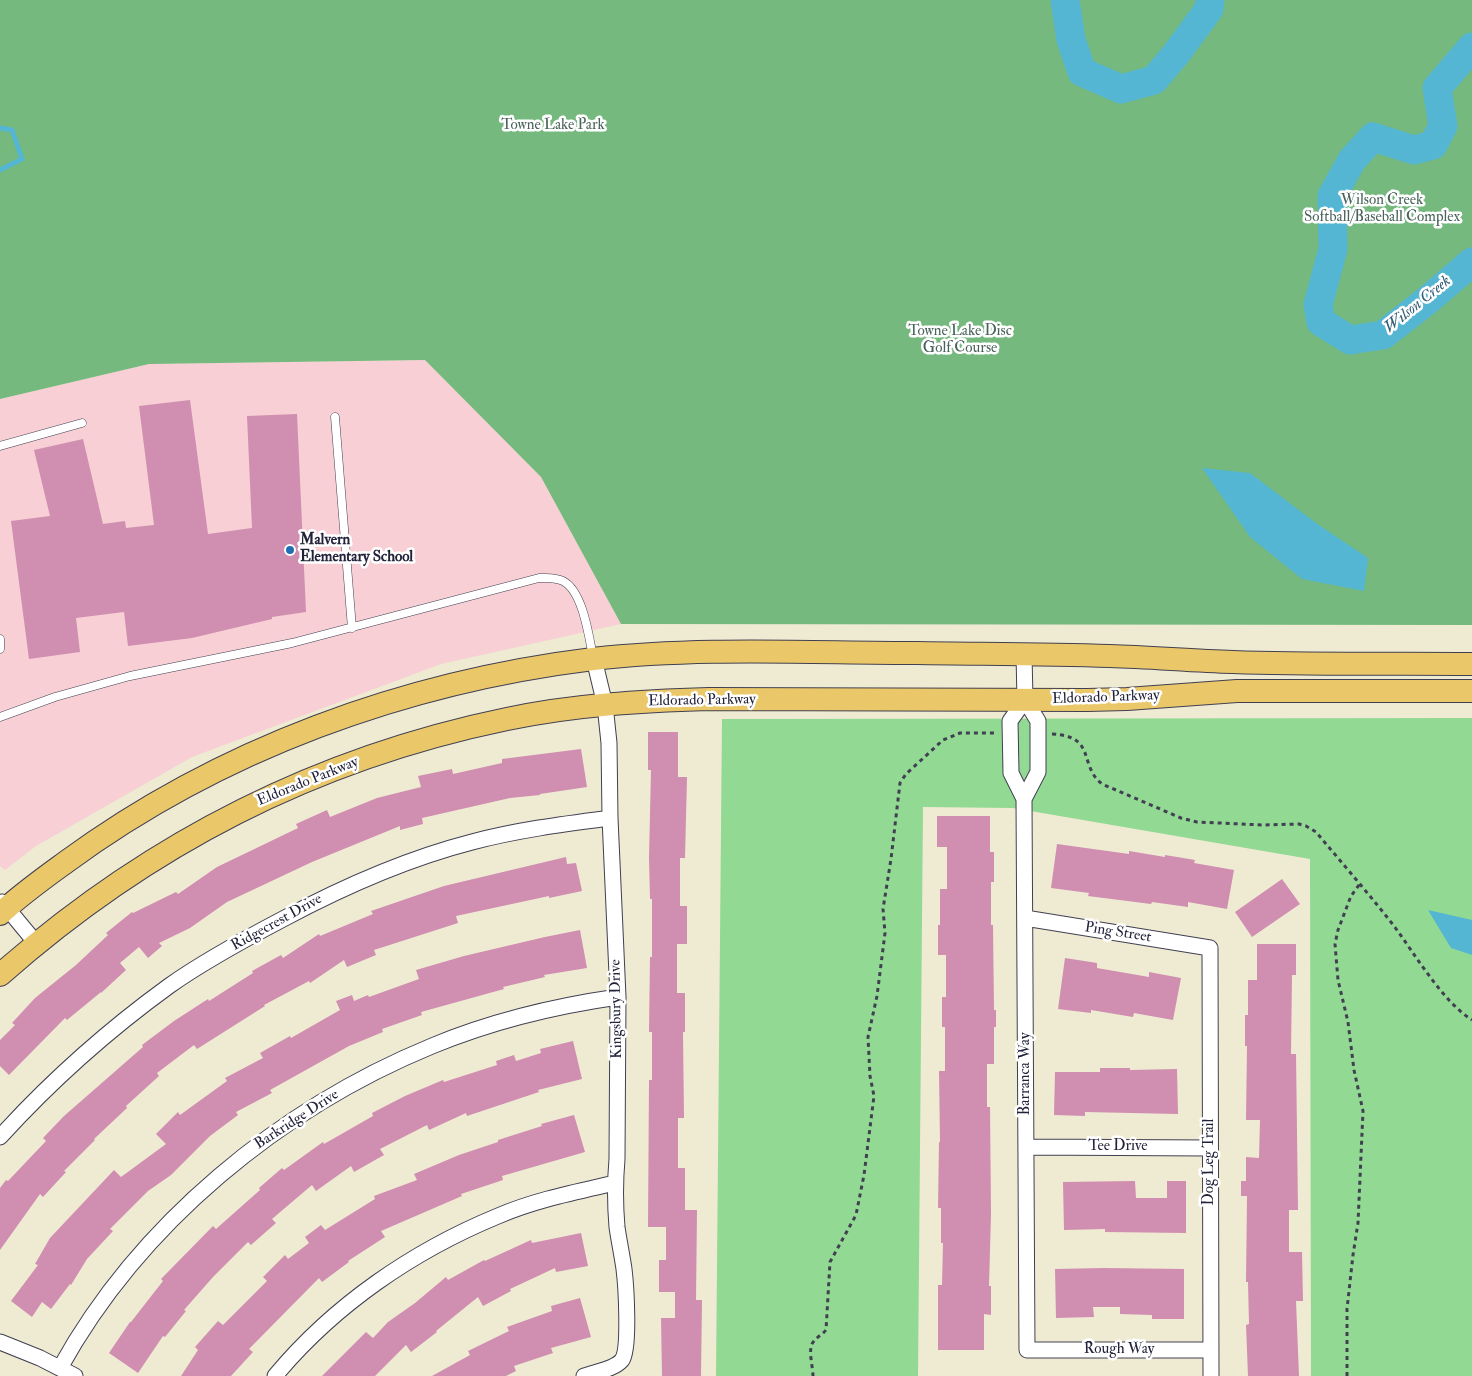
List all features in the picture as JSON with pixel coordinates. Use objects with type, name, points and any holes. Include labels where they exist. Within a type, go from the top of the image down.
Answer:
[{"type":"main road","points":[[2,908],[127,820],[200,779],[300,733],[344,716],[440,688],[490,676],[594,659],[721,653],[1024,654],[1280,663],[1472,664]]},
{"type":"main road","name":"Eldorado Parkway","points":[[0,975],[36,943],[144,865],[192,836],[283,790],[422,740],[507,719],[605,705],[709,699],[1127,699],[1204,693],[1295,690],[1472,691]]},
{"type":"street","points":[[1024,654],[1025,700]]},
{"type":"street","name":"Kingsbury Drive","points":[[591,1375],[622,1360],[627,1340],[624,1270],[617,1228],[615,1183],[617,1159],[618,997],[610,818],[609,743],[605,705],[594,659]]},
{"type":"street","name":"Barranca Way","points":[[1024,799],[1038,772],[1038,721],[1025,700],[1010,720],[1011,773],[1024,799],[1027,1350]]},
{"type":"street","name":"Ridgecrest Drive","points":[[0,1138],[32,1101],[96,1042],[170,985],[249,937],[325,896],[397,866],[472,842],[543,826],[610,818]]},
{"type":"street","points":[[2,908],[36,943]]},
{"type":"street","name":"Ping Street","points":[[1025,918],[1210,948]]},
{"type":"street","name":"Dog Leg Trail","points":[[1210,948],[1211,1376]]},
{"type":"street","name":"Barkridge Drive","points":[[60,1368],[79,1333],[126,1269],[180,1211],[234,1163],[299,1116],[367,1076],[433,1045],[508,1020],[578,1003],[618,997]]},
{"type":"street","name":"Tee Drive","points":[[1026,1147],[1210,1148]]},
{"type":"street","points":[[275,1376],[333,1316],[385,1276],[440,1243],[508,1212],[561,1195],[615,1183]]},
{"type":"street","points":[[0,1342],[40,1358],[75,1376]]},
{"type":"street","name":"Rough Way","points":[[1027,1350],[1211,1350]]},
{"type":"lane","points":[[335,417],[352,628]]},
{"type":"lane","points":[[0,446],[82,423]]},
{"type":"lane","points":[[0,717],[55,697],[130,676],[292,643],[539,578],[552,578],[563,581],[576,594],[594,659]]},
{"type":"lane","points":[[0,639],[0,649]]},
{"type":"path","points":[[813,1376],[809,1351],[813,1341],[822,1336],[826,1330],[830,1262],[856,1215],[864,1175],[874,1096],[870,1076],[868,1037],[877,996],[885,933],[884,909],[892,859],[900,783],[906,774],[943,740],[960,733],[1000,733]]},
{"type":"path","points":[[1055,734],[1069,736],[1080,743],[1095,779],[1102,784],[1181,818],[1197,822],[1263,826],[1299,824],[1316,832],[1394,926],[1444,994],[1472,1020]]},
{"type":"path","points":[[1347,1376],[1347,1309],[1358,1223],[1363,1111],[1354,1070],[1349,1028],[1338,980],[1335,944],[1338,930],[1351,896],[1359,885]]},
{"type":"shaded area","name":"Malvern Elementary School","points":[[425,360],[541,477],[621,624],[441,664],[192,757],[36,846],[5,870],[0,866],[0,399],[149,364]]},
{"type":"green space","points":[[0,0],[1472,0],[1472,625],[621,624],[541,477],[425,360],[149,364],[0,399]]},
{"type":"green space","points":[[1472,718],[1472,1376],[1311,1376],[1310,859],[1013,808],[923,807],[918,1376],[716,1376],[722,719]]},
{"type":"water","points":[[1202,468],[1250,473],[1316,523],[1368,558],[1364,591],[1302,579],[1250,537]]},
{"type":"water","points":[[1428,910],[1472,920],[1472,955],[1451,948]]},
{"type":"building","points":[[190,400],[208,534],[252,528],[247,416],[297,414],[306,612],[272,617],[272,619],[192,638],[128,646],[124,612],[76,618],[80,652],[29,659],[11,521],[50,516],[34,450],[83,439],[103,524],[125,521],[126,528],[154,525],[139,406]]},
{"type":"building","points":[[648,732],[678,732],[678,777],[687,777],[685,858],[680,858],[680,906],[687,906],[687,944],[677,944],[677,993],[685,993],[685,1032],[683,1032],[684,1118],[678,1118],[678,1168],[685,1168],[685,1210],[697,1210],[696,1300],[702,1300],[701,1376],[662,1376],[661,1318],[675,1318],[675,1292],[659,1292],[659,1260],[666,1260],[666,1227],[648,1227],[649,1080],[652,1080],[652,1032],[649,1032],[652,899],[650,899],[649,858],[651,770],[648,770]]},
{"type":"building","points":[[581,749],[587,787],[510,798],[422,818],[423,824],[400,830],[400,826],[312,862],[227,902],[190,928],[159,943],[162,946],[148,958],[139,947],[120,963],[126,970],[67,1020],[65,1018],[9,1075],[0,1066],[0,1040],[15,1025],[12,1023],[35,998],[76,965],[108,935],[106,933],[132,912],[176,892],[178,894],[217,867],[298,828],[296,824],[327,810],[330,817],[377,798],[421,787],[418,776],[452,769],[453,774],[502,763],[502,759]]},
{"type":"building","points":[[937,816],[990,816],[990,852],[994,852],[994,882],[991,882],[991,925],[993,925],[996,1027],[994,1027],[994,1064],[987,1064],[987,1107],[990,1107],[991,1214],[989,1286],[991,1286],[991,1315],[984,1314],[984,1350],[938,1350],[938,1285],[942,1285],[943,1243],[941,1243],[941,1208],[938,1208],[940,1142],[939,1071],[945,1071],[945,1027],[942,1027],[942,997],[946,997],[946,955],[938,955],[938,925],[940,925],[940,889],[947,889],[947,847],[937,847]]},
{"type":"building","points":[[1057,844],[1129,854],[1129,851],[1165,857],[1165,855],[1195,860],[1194,863],[1234,870],[1227,909],[1188,902],[1188,907],[1152,902],[1151,904],[1088,896],[1089,893],[1051,888]]},
{"type":"building","points":[[566,857],[567,864],[576,863],[582,891],[549,898],[549,896],[456,916],[458,923],[374,950],[376,955],[347,967],[344,960],[310,983],[309,981],[264,1005],[197,1049],[194,1045],[157,1073],[159,1076],[94,1139],[43,1197],[40,1194],[0,1250],[0,1188],[6,1180],[8,1181],[46,1141],[43,1138],[64,1116],[143,1047],[142,1045],[174,1021],[253,973],[252,971],[281,955],[283,958],[319,934],[320,936],[373,914],[371,911],[444,886]]},
{"type":"building","points":[[1282,879],[1300,904],[1252,937],[1235,912]]},
{"type":"building","points":[[580,930],[587,968],[544,975],[545,977],[503,987],[504,989],[421,1012],[422,1015],[382,1029],[383,1032],[349,1046],[270,1090],[272,1093],[236,1112],[238,1115],[210,1136],[171,1175],[148,1191],[110,1229],[113,1231],[87,1259],[71,1285],[51,1309],[42,1302],[32,1317],[11,1301],[38,1265],[35,1264],[50,1238],[114,1170],[121,1177],[166,1144],[156,1134],[178,1112],[180,1115],[227,1081],[225,1078],[263,1058],[260,1053],[340,1010],[336,1001],[352,995],[354,1001],[368,995],[369,997],[419,979],[416,970],[464,956]]},
{"type":"building","points":[[1257,944],[1296,944],[1296,975],[1292,975],[1291,1054],[1296,1054],[1298,1210],[1289,1210],[1289,1252],[1302,1252],[1303,1301],[1296,1301],[1299,1376],[1248,1376],[1246,1325],[1249,1324],[1248,1282],[1246,1282],[1247,1196],[1241,1196],[1241,1181],[1246,1181],[1246,1157],[1259,1158],[1260,1120],[1246,1120],[1247,1046],[1245,1046],[1245,1015],[1248,1015],[1248,980],[1257,980]]},
{"type":"building","points":[[1065,958],[1097,963],[1097,968],[1149,977],[1149,972],[1181,978],[1173,1020],[1134,1013],[1133,1017],[1091,1010],[1091,1013],[1058,1009]]},
{"type":"building","points":[[573,1041],[582,1079],[538,1090],[539,1092],[467,1116],[466,1113],[429,1130],[427,1125],[380,1149],[384,1155],[354,1172],[351,1166],[316,1191],[312,1185],[272,1219],[276,1223],[251,1245],[248,1242],[213,1277],[184,1310],[186,1311],[165,1337],[163,1336],[138,1373],[109,1353],[130,1322],[163,1281],[161,1279],[213,1226],[216,1229],[282,1168],[284,1170],[323,1142],[324,1144],[373,1116],[372,1113],[405,1096],[443,1080],[444,1082],[497,1065],[496,1061],[514,1055],[516,1061],[541,1053],[540,1049]]},
{"type":"building","points":[[1100,1068],[1130,1068],[1130,1070],[1177,1069],[1178,1114],[1085,1112],[1085,1116],[1054,1115],[1055,1072],[1100,1072]]},
{"type":"building","points":[[574,1115],[585,1152],[502,1176],[503,1180],[461,1194],[462,1196],[381,1231],[385,1237],[348,1261],[322,1282],[319,1278],[249,1349],[253,1352],[231,1376],[181,1376],[198,1350],[195,1347],[218,1321],[223,1325],[267,1281],[263,1277],[285,1255],[288,1259],[309,1243],[305,1237],[321,1225],[325,1230],[375,1199],[374,1196],[417,1180],[414,1174],[459,1155],[498,1142],[498,1140],[542,1126],[541,1124]]},
{"type":"building","points":[[1135,1181],[1136,1198],[1167,1198],[1167,1181],[1186,1181],[1186,1233],[1105,1232],[1105,1229],[1064,1230],[1063,1182]]},
{"type":"building","points":[[581,1233],[588,1266],[556,1272],[555,1268],[510,1289],[511,1291],[483,1306],[478,1297],[411,1352],[406,1345],[375,1376],[322,1376],[366,1332],[373,1338],[388,1322],[415,1303],[446,1277],[448,1280],[484,1260],[531,1240],[532,1243]]},
{"type":"building","points":[[1055,1269],[1184,1269],[1184,1319],[1152,1319],[1152,1315],[1120,1314],[1120,1307],[1093,1307],[1094,1317],[1056,1318]]},
{"type":"building","points":[[580,1298],[591,1337],[551,1348],[553,1353],[514,1366],[516,1371],[506,1376],[432,1376],[470,1355],[468,1351],[509,1331],[507,1327],[552,1311],[551,1306]]},
{"type":"waterway","name":"Wilson Creek","points":[[1065,0],[1071,40],[1082,72],[1121,89],[1154,80],[1209,9],[1210,0]]},
{"type":"waterway","name":"Wilson Creek","points":[[1472,47],[1437,88],[1443,126],[1433,145],[1414,150],[1373,137],[1352,160],[1332,196],[1333,249],[1318,305],[1321,322],[1350,340],[1383,335],[1472,262]]},
{"type":"waterway","points":[[0,128],[12,130],[22,159],[0,170]]},
{"type":"place","name":"Malvern Elementary School","points":[[290,550]]},
{"type":"park label","name":"Towne Lake Park","points":[[553,126]]},
{"type":"park label","name":"Wilson Creek Softball/Baseball Complex","points":[[1382,210]]},
{"type":"park label","name":"Towne Lake Disc Golf Course","points":[[960,340]]}]
